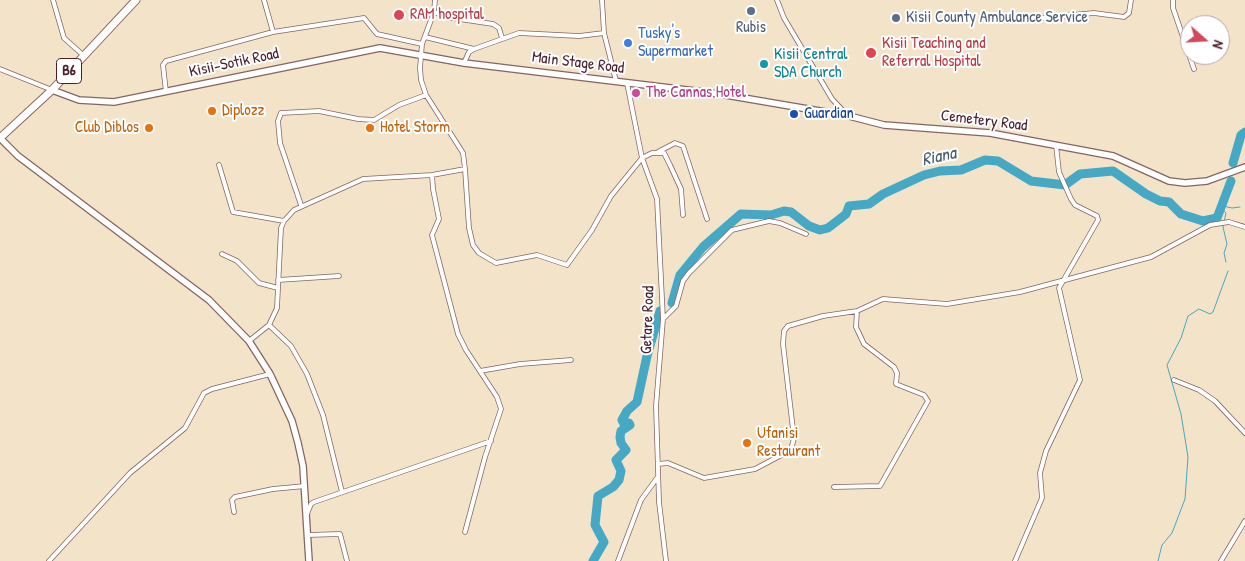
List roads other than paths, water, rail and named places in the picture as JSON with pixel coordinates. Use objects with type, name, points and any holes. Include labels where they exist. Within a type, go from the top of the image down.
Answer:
[{"type":"highway","name":"B6","points":[[0,138],[52,90],[136,0]]},
{"type":"street","points":[[53,0],[64,38],[84,55]]},
{"type":"street","points":[[264,0],[273,32]]},
{"type":"street","points":[[435,0],[434,12],[422,44],[420,68],[426,95],[463,152],[470,237],[480,253],[496,263],[537,255],[565,266],[592,230],[611,196],[642,158],[676,143],[683,146],[707,219]]},
{"type":"street","points":[[602,0],[604,33],[616,81]]},
{"type":"street","points":[[777,0],[784,18],[832,99],[849,116]]},
{"type":"street","points":[[1008,20],[1094,13],[1124,17],[1129,13],[1131,0]]},
{"type":"street","points":[[1173,0],[1173,8],[1194,69]]},
{"type":"street","points":[[434,12],[446,17],[494,24],[499,28],[502,38]]},
{"type":"street","points":[[166,92],[163,65],[166,61],[273,32],[364,18],[378,34],[422,44]]},
{"type":"street","points":[[464,63],[469,52],[474,48],[519,33],[579,36],[604,33]]},
{"type":"street","points":[[425,37],[474,48]]},
{"type":"street","name":"Kisii-Sotik Road","points":[[52,90],[79,100],[121,101],[380,48],[422,54]]},
{"type":"street","name":"Main Stage Road","points":[[422,54],[464,63],[720,94],[849,116]]},
{"type":"street","points":[[0,69],[52,90]]},
{"type":"street","name":"Getare Road","points":[[626,83],[642,158],[657,199],[663,319],[656,400],[658,478],[666,561]]},
{"type":"street","points":[[301,205],[280,143],[278,121],[281,112],[319,111],[358,119],[374,120],[400,105],[426,95]]},
{"type":"street","name":"Cemetery Road","points":[[849,116],[884,125],[967,130],[1113,156],[1169,181],[1185,183],[1207,181],[1245,168]]},
{"type":"street","points":[[0,138],[18,156],[209,300],[249,341],[270,374],[292,421],[301,458],[305,486],[309,561]]},
{"type":"street","points":[[1015,561],[1042,498],[1040,473],[1046,451],[1080,380],[1059,290],[1060,282],[1098,220],[1097,216],[1080,208],[1070,199],[1059,172],[1056,145]]},
{"type":"street","points":[[658,152],[664,154],[681,189],[683,215]]},
{"type":"street","points":[[219,165],[233,212],[284,220]]},
{"type":"street","points":[[249,341],[269,325],[277,308],[281,228],[284,220],[301,205],[363,179],[432,175],[465,169]]},
{"type":"street","points":[[432,175],[439,219],[432,235],[439,265],[462,343],[497,397],[501,409],[465,532]]},
{"type":"street","points":[[663,319],[676,306],[683,281],[688,273],[732,230],[769,221],[780,222],[806,234]]},
{"type":"street","points":[[658,464],[668,463],[704,478],[755,468],[791,450],[794,438],[783,344],[785,329],[788,326],[814,318],[856,311],[884,299],[947,304],[1020,292],[1151,257],[1210,225],[1229,222],[1245,227]]},
{"type":"street","points":[[222,254],[238,261],[259,283],[278,288]]},
{"type":"street","points":[[278,280],[339,276]]},
{"type":"street","points":[[834,487],[880,486],[928,401],[924,395],[896,384],[897,373],[894,367],[864,344],[856,327],[856,311]]},
{"type":"street","points":[[269,325],[290,346],[308,374],[323,415],[342,492]]},
{"type":"street","points":[[480,371],[520,364],[571,360]]},
{"type":"street","points":[[48,561],[130,473],[185,428],[204,393],[212,389],[270,374]]},
{"type":"street","points":[[1174,380],[1199,390],[1215,401],[1245,433]]},
{"type":"street","points":[[307,514],[311,504],[491,441]]},
{"type":"street","points":[[618,561],[641,500],[658,478]]},
{"type":"street","points":[[234,512],[232,500],[235,497],[273,489],[305,486]]},
{"type":"street","points":[[1221,561],[1245,520]]},
{"type":"street","points":[[308,535],[340,534],[347,561]]},
{"type":"waterway","name":"Riana","points":[[1233,163],[1241,135],[1245,132]]},
{"type":"waterway","name":"Riana","points":[[672,303],[680,275],[703,247],[741,214],[771,215],[784,211],[791,212],[809,226],[820,230],[828,228],[846,214],[849,206],[869,204],[883,194],[924,175],[940,171],[961,170],[985,160],[998,161],[1031,181],[1065,185],[1080,174],[1113,171],[1146,194],[1160,201],[1169,202],[1181,214],[1203,221],[1217,218],[1231,181]]},
{"type":"waterway","points":[[1223,206],[1240,207]]},
{"type":"waterway","points":[[1222,209],[1226,213],[1223,227],[1227,244],[1224,253],[1226,262]]},
{"type":"waterway","points":[[1158,561],[1162,545],[1172,533],[1185,499],[1188,457],[1181,414],[1167,365],[1181,338],[1188,316],[1199,309],[1210,314],[1213,312],[1228,271]]},
{"type":"waterway","name":"Riana","points":[[593,561],[604,542],[595,525],[598,496],[613,487],[619,480],[621,471],[616,460],[626,450],[621,443],[621,431],[630,425],[629,423],[624,424],[622,420],[627,411],[637,402],[647,356],[660,311]]},
{"type":"place","name":"Rubis","points":[[751,11]]},
{"type":"place","name":"RAM hospital","points":[[399,15]]},
{"type":"place","name":"Kisii County Ambulance Service","points":[[896,18]]},
{"type":"place","name":"Tusky's Supermarket","points":[[628,43]]},
{"type":"place","name":"Kisii Teaching and Referral Hospital","points":[[871,53]]},
{"type":"place","name":"Kisii Central SDA Church","points":[[764,64]]},
{"type":"place","name":"The Cannas Hotel","points":[[636,93]]},
{"type":"place","name":"Diplozz","points":[[212,111]]},
{"type":"place","name":"Guardian","points":[[794,114]]},
{"type":"place","name":"Club Diblos","points":[[149,128]]},
{"type":"place","name":"Hotel Storm","points":[[370,128]]},
{"type":"place","name":"Ufanisi Restaurant","points":[[747,443]]}]
